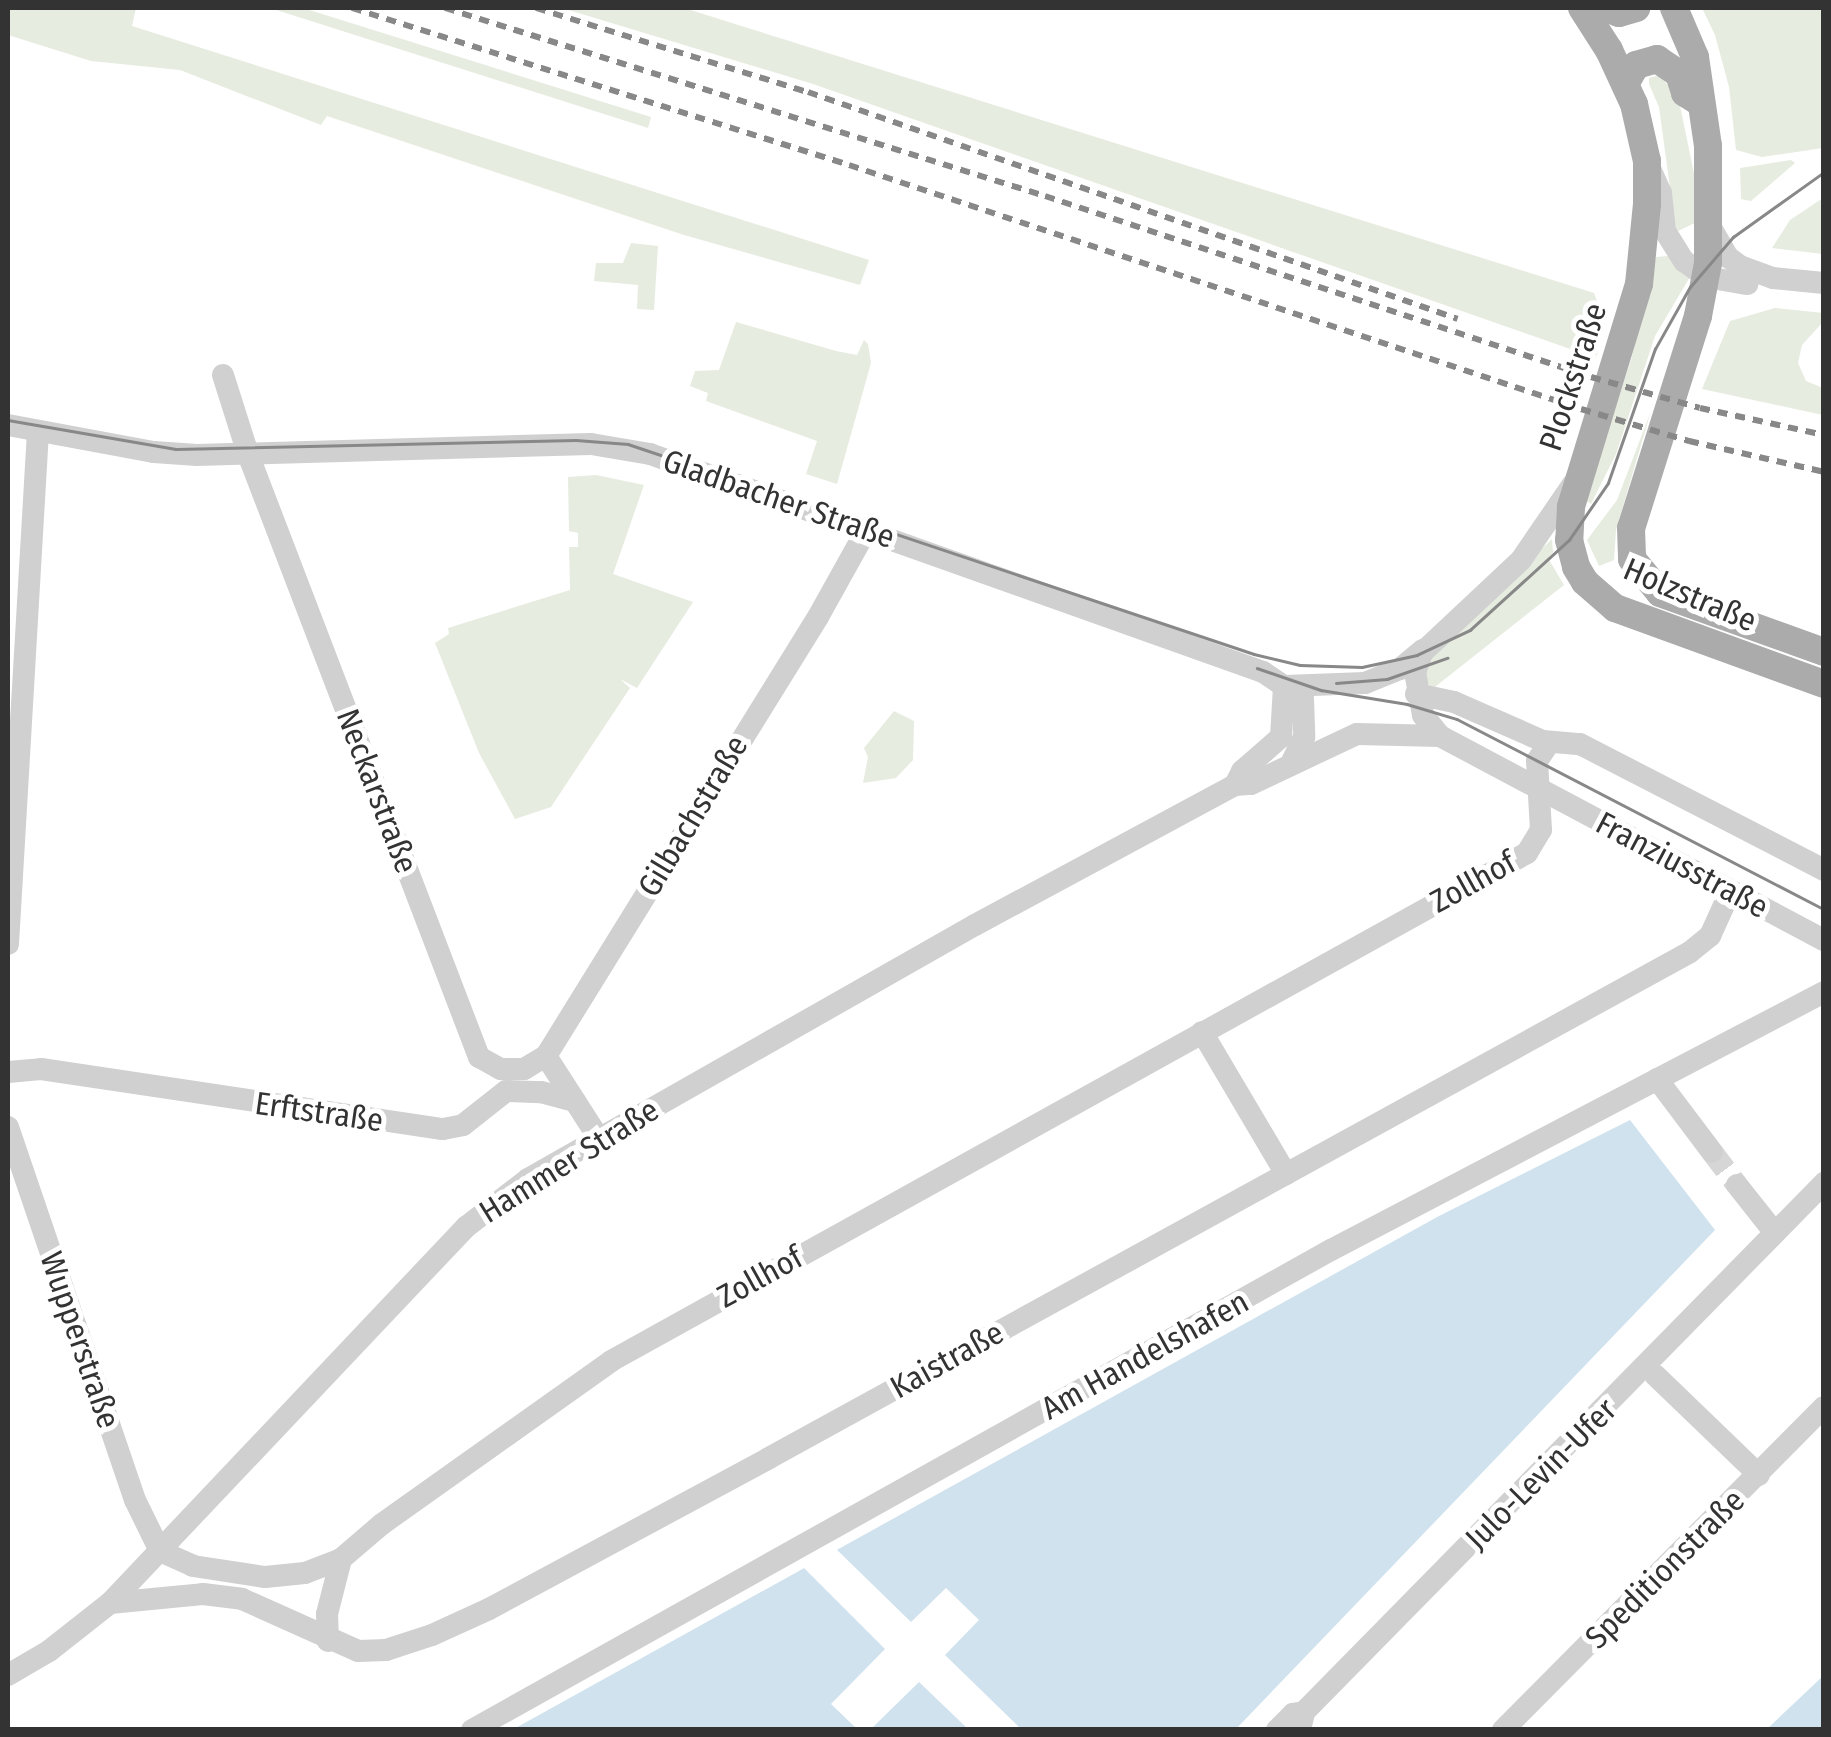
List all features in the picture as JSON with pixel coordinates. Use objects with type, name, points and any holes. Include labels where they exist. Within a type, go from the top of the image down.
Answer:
[{"type":"main road","name":"Plockstraße","points":[[1580,472],[1639,284],[1647,161],[1634,104],[1582,8]]},
{"type":"main road","points":[[1607,8],[1619,13],[1636,8]]},
{"type":"main road","points":[[1674,8],[1695,57],[1702,103],[1710,226],[1698,316]]},
{"type":"main road","points":[[1625,84],[1636,65],[1657,59],[1679,74],[1685,94],[1702,103]]},
{"type":"main road","name":"Holzstraße","points":[[1698,316],[1631,528],[1634,561],[1660,592],[1824,652]]},
{"type":"main road","name":"Holzstraße","points":[[1580,472],[1568,522],[1571,553],[1585,582],[1604,601],[1634,616],[1824,684]]},
{"type":"street","points":[[1647,161],[1662,193],[1662,221],[1684,261],[1706,277],[1747,284]]},
{"type":"street","points":[[1710,226],[1734,262],[1773,278],[1824,283]]},
{"type":"street","points":[[1698,316],[1721,291],[1773,278]]},
{"type":"street","points":[[222,375],[248,454]]},
{"type":"street","name":"Gladbacher Straße","points":[[8,425],[154,452],[248,454],[590,444],[624,448],[867,529],[1252,666],[1284,686]]},
{"type":"street","points":[[8,944],[38,430]]},
{"type":"street","name":"Neckarstraße","points":[[248,454],[479,1057],[511,1071],[536,1066],[546,1056]]},
{"type":"street","name":"Plockstraße","points":[[1426,647],[1520,560],[1580,472]]},
{"type":"street","name":"Gilbachstraße","points":[[546,1056],[818,617],[867,529]]},
{"type":"street","points":[[1284,686],[1365,682],[1400,669],[1426,647]]},
{"type":"street","points":[[1426,647],[1416,666],[1416,694],[1423,715],[1440,736]]},
{"type":"street","points":[[1284,686],[1298,693],[1305,706],[1304,737],[1292,762]]},
{"type":"street","name":"Hammer Straße","points":[[1235,784],[1242,771],[1268,753],[1281,738],[1284,686]]},
{"type":"street","name":"Franziusstraße","points":[[1416,694],[1454,702],[1550,742],[1580,744],[1824,870]]},
{"type":"street","name":"Franziusstraße","points":[[1292,762],[1357,734],[1440,736],[1824,940]]},
{"type":"street","points":[[1541,789],[1537,761],[1550,742]]},
{"type":"street","name":"Hammer Straße","points":[[8,1675],[50,1651],[110,1603],[466,1227],[515,1188],[974,925],[1235,784],[1251,784],[1292,762]]},
{"type":"street","name":"Zollhof","points":[[160,1551],[193,1566],[265,1578],[305,1573],[341,1559],[382,1524],[611,1361],[1527,852],[1541,830],[1541,789]]},
{"type":"street","name":"Kaistraße","points":[[110,1603],[172,1595],[242,1599],[297,1622],[328,1641],[358,1651],[386,1650],[489,1610],[1690,952],[1710,936],[1730,892]]},
{"type":"street","name":"Am Handelshafen","points":[[472,1730],[1330,1250],[1824,992]]},
{"type":"street","points":[[1202,1032],[1286,1174]]},
{"type":"street","points":[[546,1056],[598,1137]]},
{"type":"street","name":"Erftstraße","points":[[8,1072],[41,1070],[442,1129],[463,1126],[492,1098],[506,1091],[541,1092],[575,1101]]},
{"type":"street","points":[[1657,1079],[1712,1152]]},
{"type":"street","name":"Wupperstraße","points":[[8,1127],[135,1500],[160,1551]]},
{"type":"street","name":"Julo-Levin-Ufer","points":[[1278,1730],[1292,1714],[1302,1721],[1824,1182]]},
{"type":"street","points":[[1737,1185],[1775,1233]]},
{"type":"street","points":[[1655,1375],[1759,1475]]},
{"type":"street","name":"Speditionstraße","points":[[1503,1730],[1824,1407]]},
{"type":"street","points":[[328,1641],[329,1598],[341,1559]]},
{"type":"shaded area","points":[[8,8],[136,8],[132,26],[869,260],[860,285],[684,235],[327,116],[321,125],[180,70],[91,61],[8,35]]},
{"type":"shaded area","points":[[270,8],[303,8],[651,117],[648,128]]},
{"type":"shaded area","points":[[562,8],[684,8],[1594,293],[1605,323],[1596,358],[813,84]]},
{"type":"shaded area","points":[[1702,8],[1823,8],[1823,148],[1762,157],[1736,150],[1729,87],[1715,35]]},
{"type":"shaded area","points":[[1659,75],[1678,96],[1696,183],[1699,221],[1676,232],[1659,107],[1649,84],[1649,78]]},
{"type":"shaded area","points":[[1791,160],[1795,163],[1751,201],[1741,199],[1740,168]]},
{"type":"shaded area","points":[[1823,198],[1823,254],[1772,248],[1790,220]]},
{"type":"shaded area","points":[[631,243],[658,246],[654,310],[637,309],[638,285],[594,281],[596,263],[623,263]]},
{"type":"shaded area","points":[[1668,256],[1690,277],[1655,336],[1616,454],[1591,504],[1587,501],[1589,489],[1631,360],[1656,257]]},
{"type":"shaded area","points":[[1775,308],[1823,313],[1823,322],[1802,345],[1798,363],[1806,381],[1823,388],[1823,415],[1702,389],[1730,321]]},
{"type":"shaded area","points":[[736,322],[857,355],[864,340],[868,344],[871,363],[837,484],[806,474],[817,441],[706,401],[708,393],[690,386],[695,371],[719,370]]},
{"type":"shaded area","points":[[1651,411],[1616,530],[1614,560],[1599,566],[1587,540],[1617,500]]},
{"type":"shaded area","points":[[596,475],[644,485],[613,574],[693,602],[637,688],[620,679],[630,688],[551,807],[515,819],[479,753],[435,643],[449,634],[448,628],[570,590],[569,547],[578,547],[578,533],[569,531],[568,477]]},
{"type":"shaded area","points":[[1552,539],[1553,552],[1548,558],[1564,585],[1431,690],[1424,672],[1431,653]]},
{"type":"shaded area","points":[[894,711],[914,721],[913,760],[896,778],[863,783],[868,757],[864,748]]},
{"type":"water","points":[[1630,1120],[1715,1230],[1236,1729],[512,1730],[1439,1216]]},
{"type":"water","points":[[1823,1676],[1823,1729],[1767,1729]]},
{"type":"pier","points":[[832,1545],[911,1622],[946,1588],[979,1620],[945,1655],[1021,1729],[968,1729],[919,1682],[871,1729],[857,1729],[831,1704],[885,1649],[799,1563]]},
{"type":"tunnel","points":[[1712,1152],[1737,1185]]},
{"type":"tram line","points":[[8,420],[176,449],[576,440],[628,444],[1254,654],[1300,665],[1362,667],[1417,655],[1470,630],[1569,540],[1608,483],[1655,349],[1690,287],[1733,237],[1824,172]]},
{"type":"tram line","points":[[1336,683],[1387,679],[1447,658]]},
{"type":"tram line","points":[[1257,668],[1321,690],[1407,704],[1457,719],[1824,909]]},
{"type":"railway","points":[[352,8],[849,165],[1581,409],[1689,441],[1824,472]]},
{"type":"railway","points":[[445,8],[1045,196],[1591,377],[1700,408],[1824,435]]},
{"type":"railway","points":[[536,8],[808,92],[1458,319]]}]
